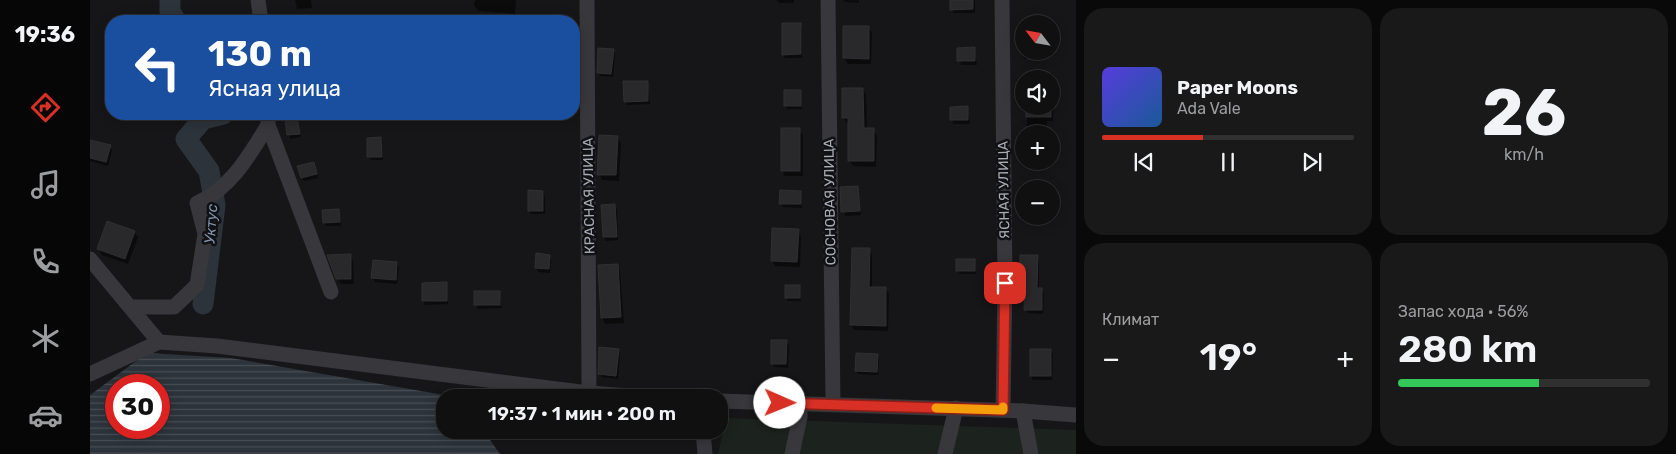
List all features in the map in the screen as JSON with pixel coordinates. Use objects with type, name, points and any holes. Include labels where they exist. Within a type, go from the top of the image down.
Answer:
[{"type":"street","points":[[258,0],[260,15]]},
{"type":"street","name":"КРАСНАЯ УЛИЦА","points":[[587,0],[589,389]]},
{"type":"street","name":"СОСНОВАЯ УЛИЦА","points":[[828,0],[833,404]]},
{"type":"street","name":"ЯСНАЯ УЛИЦА","points":[[1002,0],[1005,283],[1003,410]]},
{"type":"street","points":[[132,307],[174,307],[197,285],[205,234],[197,203],[211,197],[243,166],[267,120]]},
{"type":"street","points":[[268,120],[331,292]]},
{"type":"street","points":[[90,259],[132,307],[159,342]]},
{"type":"street","points":[[90,374],[159,342],[217,346],[565,389]]},
{"type":"street","points":[[728,401],[956,408],[1076,414]]},
{"type":"street","points":[[792,454],[800,418],[800,403]]},
{"type":"street","points":[[945,454],[956,408]]},
{"type":"street","points":[[1023,411],[1031,454]]},
{"type":"street","points":[[704,439],[705,454]]},
{"type":"shaded area","points":[[147,353],[231,358],[436,394],[436,439],[489,439],[500,454],[90,454],[90,395],[105,384],[105,439],[170,439],[170,374],[118,374]]},
{"type":"shaded area","points":[[728,418],[1076,430],[1076,454],[718,454],[721,439],[728,439]]},
{"type":"building","points":[[950,0],[973,0],[973,9],[950,10]]},
{"type":"building","points":[[782,23],[801,23],[801,54],[782,55]]},
{"type":"building","points":[[843,26],[869,26],[869,59],[843,58]]},
{"type":"building","points":[[975,47],[975,61],[957,61],[957,48]]},
{"type":"building","points":[[598,48],[614,49],[611,74],[597,73]]},
{"type":"building","points":[[623,81],[648,81],[648,101],[624,102]]},
{"type":"building","points":[[842,88],[863,88],[864,128],[874,128],[874,161],[848,161],[848,118],[842,118]]},
{"type":"building","points":[[784,90],[801,90],[801,106],[784,106]]},
{"type":"building","points":[[968,106],[968,120],[950,120],[950,107]]},
{"type":"building","points":[[1026,115],[1051,115],[1051,117],[1026,117]]},
{"type":"building","points":[[285,120],[298,120],[300,134],[287,135]]},
{"type":"building","points":[[781,128],[800,128],[800,171],[781,171]]},
{"type":"building","points":[[599,135],[618,136],[616,175],[597,175]]},
{"type":"building","points":[[381,137],[382,157],[367,157],[367,138]]},
{"type":"building","points":[[90,140],[111,145],[106,162],[90,158]]},
{"type":"building","points":[[314,162],[317,174],[301,178],[297,166]]},
{"type":"building","points":[[858,186],[860,211],[841,212],[840,187]]},
{"type":"building","points":[[528,190],[543,191],[543,211],[528,211]]},
{"type":"building","points":[[780,190],[801,191],[801,204],[779,204]]},
{"type":"building","points":[[615,204],[617,237],[603,237],[601,205]]},
{"type":"building","points":[[339,209],[340,222],[323,223],[322,210]]},
{"type":"building","points":[[107,221],[135,231],[125,259],[97,249]]},
{"type":"building","points":[[772,228],[799,229],[797,262],[771,261]]},
{"type":"building","points":[[852,248],[870,248],[869,287],[886,287],[886,326],[850,325]]},
{"type":"building","points":[[536,253],[550,255],[549,269],[535,268]]},
{"type":"building","points":[[351,254],[351,279],[336,279],[327,255]]},
{"type":"building","points":[[1020,255],[1038,255],[1037,288],[1042,288],[1042,310],[1024,310],[1025,277],[1020,277]]},
{"type":"building","points":[[956,259],[975,259],[975,271],[956,271]]},
{"type":"building","points":[[373,260],[397,262],[396,280],[371,278]]},
{"type":"building","points":[[618,264],[621,317],[601,318],[598,265]]},
{"type":"building","points":[[447,282],[447,301],[422,301],[422,283]]},
{"type":"building","points":[[785,285],[800,285],[800,298],[785,298]]},
{"type":"building","points":[[474,291],[500,291],[500,305],[474,305]]},
{"type":"building","points":[[771,340],[787,340],[786,364],[771,364]]},
{"type":"building","points":[[599,347],[619,349],[616,376],[598,374]]},
{"type":"building","points":[[1030,349],[1051,349],[1051,376],[1030,376]]},
{"type":"building","points":[[856,353],[878,354],[877,372],[855,371]]},
{"type":"waterway","name":"Уктус","points":[[170,0],[170,12],[172,15]]},
{"type":"waterway","name":"Уктус","points":[[202,120],[186,139],[209,171],[215,205],[203,304]]},
{"type":"slow traffic","points":[[936,408],[1003,410],[1003,407]]},
{"type":"route","points":[[780,403],[1003,410],[1005,283]]}]
